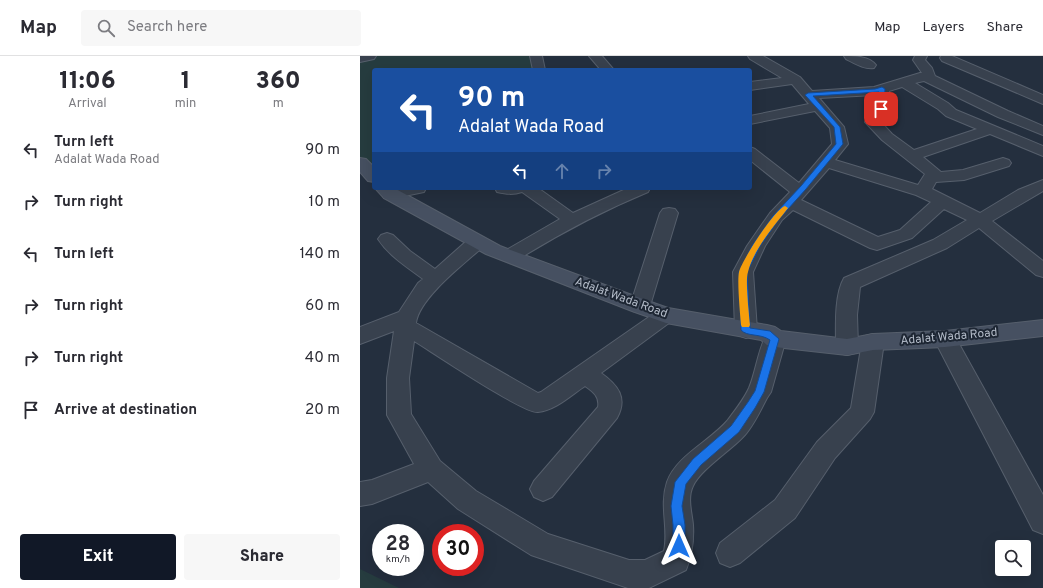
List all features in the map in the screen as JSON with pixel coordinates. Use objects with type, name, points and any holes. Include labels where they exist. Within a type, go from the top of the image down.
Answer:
[{"type":"main road","name":"Adalat Wada Road","points":[[387,191],[493,250],[666,315],[767,333],[775,339],[848,347],[873,342],[945,340],[1043,328]]},
{"type":"street","points":[[360,58],[370,56]]},
{"type":"street","points":[[536,56],[539,68]]},
{"type":"street","points":[[595,56],[606,68]]},
{"type":"street","points":[[746,330],[743,272],[756,246],[776,217],[840,144],[837,127],[795,80],[754,56]]},
{"type":"street","points":[[850,56],[870,65]]},
{"type":"street","points":[[752,119],[814,100],[875,91],[929,75],[926,68],[919,60],[921,56]]},
{"type":"street","points":[[946,58],[1043,100]]},
{"type":"street","points":[[925,76],[1039,126]]},
{"type":"street","points":[[752,86],[795,80]]},
{"type":"street","points":[[903,82],[943,106],[951,113],[1043,151]]},
{"type":"street","points":[[882,89],[881,109],[872,122],[910,156],[934,173],[926,184]]},
{"type":"street","points":[[1008,137],[1039,126]]},
{"type":"street","points":[[910,156],[971,137],[990,129]]},
{"type":"street","points":[[752,154],[795,197],[876,244],[906,234],[942,201]]},
{"type":"street","points":[[825,162],[926,184],[964,175],[1003,163]]},
{"type":"street","points":[[926,184],[942,201],[980,220],[1043,271]]},
{"type":"street","points":[[848,347],[846,319],[847,298],[851,283],[940,244],[1024,194],[1043,185]]},
{"type":"street","points":[[387,191],[397,190]]},
{"type":"street","points":[[530,190],[572,220]]},
{"type":"street","points":[[510,256],[572,220],[638,190]]},
{"type":"street","points":[[640,306],[669,214]]},
{"type":"street","points":[[387,239],[403,255],[436,279]]},
{"type":"street","points":[[477,242],[425,288],[405,321],[398,378],[400,415],[431,469],[467,500],[541,545],[629,574],[646,575],[676,560],[679,546],[679,525],[676,506],[680,482],[697,462],[735,429],[751,405],[759,392],[775,339]]},
{"type":"street","points":[[405,321],[519,395],[536,403],[548,400],[666,315]]},
{"type":"street","points":[[360,336],[405,321]]},
{"type":"street","points":[[945,340],[1043,521]]},
{"type":"street","points":[[730,553],[785,509],[826,450],[862,412],[873,342]]},
{"type":"street","points":[[543,489],[611,407],[610,397],[605,390],[584,373]]},
{"type":"street","points":[[360,494],[372,492],[431,469]]},
{"type":"green space","points":[[536,56],[539,68],[372,68],[372,166],[365,168],[360,163],[360,57]]},
{"type":"green space","points":[[360,569],[399,588],[360,588]]},
{"type":"slow traffic","points":[[745,325],[743,272],[756,246],[776,217],[785,208]]},
{"type":"route","points":[[679,546],[679,525],[676,506],[680,482],[697,462],[735,429],[751,405],[759,392],[775,339],[767,333],[746,330],[743,272],[756,246],[776,217],[804,188],[840,144],[837,127],[808,95],[875,91],[882,89],[881,109]]}]
